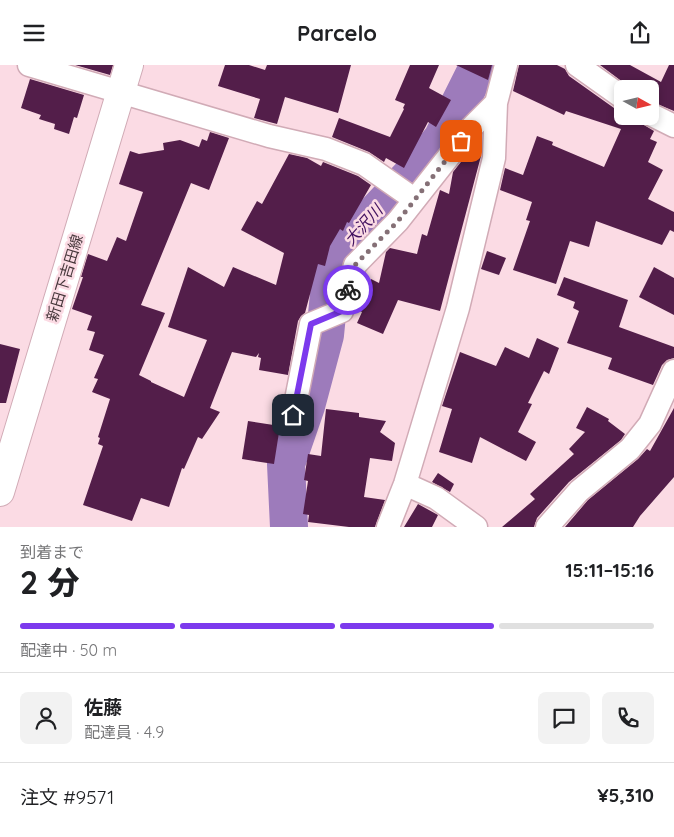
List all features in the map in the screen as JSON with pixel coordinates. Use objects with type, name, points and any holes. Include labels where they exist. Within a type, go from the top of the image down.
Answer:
[{"type":"main road","name":"新田下吉田線","points":[[0,492],[129,65]]},
{"type":"street","points":[[29,65],[269,137],[334,152],[364,163],[414,199]]},
{"type":"street","points":[[388,527],[404,485],[458,308],[494,157],[496,103],[506,65]]},
{"type":"street","points":[[577,65],[614,91]]},
{"type":"street","points":[[293,415],[311,324],[342,311],[355,265],[398,221],[472,127],[496,103]]},
{"type":"street","points":[[659,120],[674,127]]},
{"type":"street","points":[[547,527],[579,491],[630,449],[650,424],[674,371]]},
{"type":"street","points":[[404,485],[436,498],[476,527]]},
{"type":"building","points":[[75,65],[113,65],[110,75]]},
{"type":"building","points":[[225,65],[249,65],[265,70],[267,65],[351,65],[338,113],[285,97],[277,124],[254,118],[260,99],[218,86]]},
{"type":"building","points":[[410,65],[439,65],[429,88],[451,100],[436,127],[428,122],[404,168],[386,158],[384,162],[369,152],[332,137],[339,118],[390,137],[404,109],[405,104],[395,100]]},
{"type":"building","points":[[456,65],[492,65],[488,80]]},
{"type":"building","points":[[519,65],[557,65],[565,69],[569,76],[614,108],[614,125],[644,125],[654,131],[650,139],[657,142],[648,162],[663,170],[648,199],[674,212],[674,232],[670,230],[662,245],[596,221],[589,247],[570,241],[556,284],[513,270],[530,221],[526,220],[532,202],[500,190],[505,168],[523,175],[537,136],[553,142],[552,145],[604,167],[621,129],[566,111],[564,115],[513,91]]},
{"type":"building","points":[[600,65],[630,65],[657,80],[620,80]]},
{"type":"building","points":[[669,65],[674,65],[674,111],[659,105],[659,81],[661,82]]},
{"type":"building","points":[[30,79],[84,95],[77,118],[74,117],[69,134],[54,129],[55,124],[39,119],[41,115],[21,108]]},
{"type":"building","points":[[210,132],[229,138],[209,190],[191,183],[141,305],[165,313],[139,375],[184,397],[207,340],[168,327],[188,267],[224,287],[233,267],[276,285],[284,253],[241,230],[257,201],[262,204],[289,154],[307,158],[321,166],[323,162],[358,176],[371,185],[349,223],[347,222],[343,231],[340,229],[330,246],[325,266],[318,264],[305,313],[298,321],[288,375],[259,370],[261,358],[258,357],[259,353],[256,357],[232,352],[210,408],[220,412],[202,439],[198,437],[184,469],[182,468],[169,507],[141,498],[132,521],[83,505],[103,446],[98,444],[100,438],[98,437],[110,399],[92,392],[98,379],[94,378],[104,355],[89,350],[95,332],[87,330],[92,316],[72,309],[83,277],[81,277],[88,254],[107,261],[117,237],[126,241],[143,192],[119,184],[130,151],[139,154],[164,150],[163,143],[180,140],[199,147],[202,139],[207,141]]},
{"type":"building","points":[[476,143],[481,144],[481,156],[440,311],[398,300],[383,334],[357,323],[362,312],[358,310],[371,279],[379,283],[386,252],[390,248],[417,254],[422,234],[427,236],[440,190],[449,194],[453,172]]},
{"type":"building","points":[[487,251],[506,258],[499,275],[481,269]]},
{"type":"building","points":[[654,267],[674,278],[674,315],[639,297]]},
{"type":"building","points":[[564,277],[628,300],[619,327],[674,347],[674,358],[667,360],[662,365],[653,385],[608,369],[612,358],[567,343],[579,311],[573,308],[575,302],[557,295]]},
{"type":"building","points":[[537,338],[559,348],[549,374],[544,371],[528,403],[532,404],[518,432],[536,442],[526,461],[480,437],[472,463],[439,452],[452,409],[442,406],[460,352],[496,366],[505,347],[529,358]]},
{"type":"building","points":[[0,344],[20,349],[6,403],[0,403]]},
{"type":"building","points":[[587,407],[609,419],[608,421],[625,434],[621,440],[569,482],[537,518],[534,527],[502,527],[535,499],[530,494],[574,454],[569,449],[585,432],[576,428]]},
{"type":"building","points":[[674,408],[674,477],[640,516],[633,527],[565,527],[588,500],[638,459],[647,449],[650,451]]},
{"type":"building","points":[[326,409],[359,413],[359,417],[386,421],[380,432],[395,443],[392,461],[370,458],[364,497],[385,500],[375,527],[349,527],[308,522],[309,515],[303,514],[308,481],[304,480],[308,454],[321,456]]},
{"type":"building","points":[[248,421],[280,426],[274,464],[242,459]]},
{"type":"building","points":[[438,473],[454,484],[450,492],[432,482]]},
{"type":"building","points":[[418,504],[438,515],[432,527],[404,527]]},
{"type":"waterway","name":"大沢川","points":[[289,527],[286,464],[306,406],[325,335],[329,294],[338,253],[417,169],[442,139],[479,65]]},
{"type":"way so far","points":[[348,290],[355,265],[398,221],[461,141]]},
{"type":"route","points":[[293,415],[311,324],[342,311],[348,290]]}]
